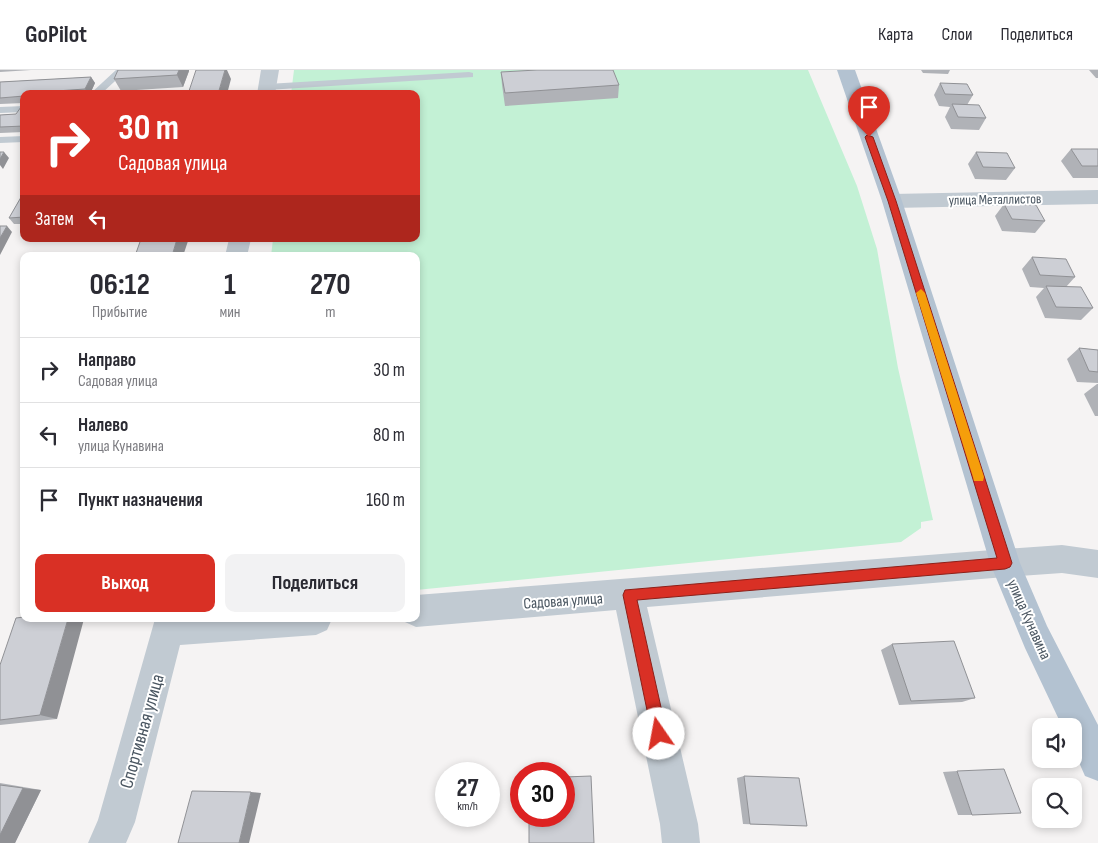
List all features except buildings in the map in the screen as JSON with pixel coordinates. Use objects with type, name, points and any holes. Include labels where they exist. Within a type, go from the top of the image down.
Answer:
[{"type":"main road","name":"улица Кунавина","points":[[846,70],[892,201],[1005,563],[1036,637],[1098,763]]},
{"type":"street","name":"улица Металлистов","points":[[892,201],[1098,197]]},
{"type":"street","name":"Садовая улица","points":[[420,611],[1062,559],[1098,564]]},
{"type":"street","points":[[630,595],[679,824],[681,843]]},
{"type":"street","points":[[170,624],[228,622]]},
{"type":"street","name":"Спортивная улица","points":[[107,843],[116,822],[170,624]]},
{"type":"lane","points":[[100,90],[122,70]]},
{"type":"lane","points":[[268,84],[469,74]]},
{"type":"lane","points":[[0,110],[20,109]]},
{"type":"lane","points":[[0,140],[20,139]]},
{"type":"green space","points":[[294,70],[808,70],[857,186],[877,249],[898,368],[933,520],[921,522],[921,528],[901,542],[420,590],[420,252],[271,252],[273,242],[420,242],[420,90],[292,90]]},
{"type":"slow traffic","points":[[921,293],[979,477]]},
{"type":"route","points":[[659,734],[630,595],[1005,563],[892,201],[869,137]]}]
